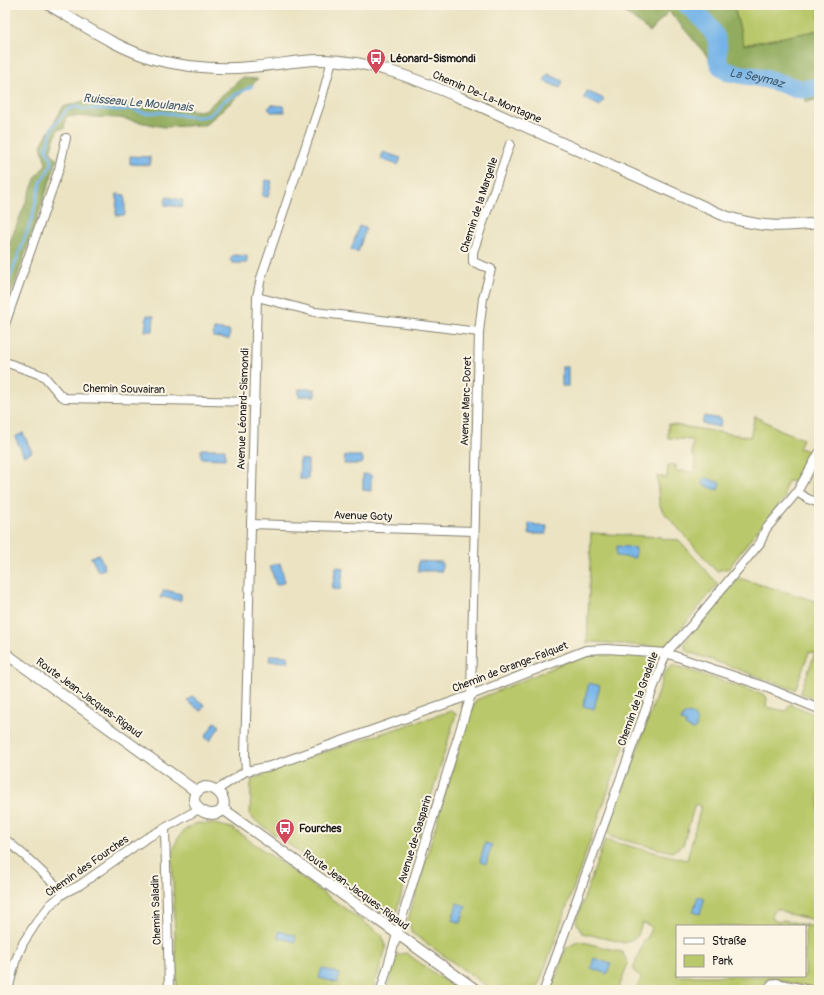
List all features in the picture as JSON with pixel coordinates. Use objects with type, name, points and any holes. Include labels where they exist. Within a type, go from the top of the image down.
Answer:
[{"type":"street","name":"Chemin De-La-Montagne","points":[[49,5],[119,45],[138,54],[177,64],[234,68],[332,60],[379,68],[442,90],[720,214],[737,220],[775,227],[819,223]]},
{"type":"street","name":"Avenue Léonard-Sismondi","points":[[246,771],[245,756],[257,297],[261,278],[322,102],[332,60]]},
{"type":"street","points":[[5,324],[59,169],[66,138]]},
{"type":"street","name":"Chemin de la Margelle","points":[[479,332],[483,298],[491,269],[473,262],[473,252],[510,144]]},
{"type":"street","points":[[257,297],[315,312],[479,332]]},
{"type":"street","name":"Avenue Marc-Doret","points":[[471,695],[479,332]]},
{"type":"street","name":"Chemin Souvairan","points":[[5,362],[44,376],[60,395],[65,398],[255,402]]},
{"type":"street","name":"Chemin de la Gradelle","points":[[544,990],[666,653],[690,627],[760,543],[766,529],[798,492],[819,454]]},
{"type":"street","points":[[798,492],[808,500],[819,503]]},
{"type":"street","name":"Avenue Goty","points":[[251,524],[474,531]]},
{"type":"street","name":"Chemin de Grange-Falquet","points":[[217,790],[246,771],[271,766],[471,695],[586,650],[607,648],[666,653],[763,686],[819,709]]},
{"type":"street","name":"Route Jean-Jacques-Rigaud","points":[[5,653],[197,792]]},
{"type":"street","name":"Avenue de-Gasparin","points":[[381,990],[471,695]]},
{"type":"street","points":[[205,787],[217,790],[224,799],[223,809],[218,813],[207,813],[199,808],[194,802],[197,792],[205,787]]},
{"type":"street","name":"Chemin des Fourches","points":[[8,990],[15,962],[27,937],[51,904],[64,893],[80,885],[144,839],[165,829],[199,808]]},
{"type":"street","name":"Route Jean-Jacques-Rigaud","points":[[223,809],[476,990]]},
{"type":"street","name":"Chemin Saladin","points":[[165,829],[169,990]]},
{"type":"street","points":[[5,839],[64,893]]},
{"type":"street","points":[[771,985],[776,983],[809,990]]},
{"type":"green space","points":[[619,5],[732,5],[734,7],[744,45],[819,30],[819,99],[806,102],[802,94],[725,80],[669,11],[650,32],[618,7]]},
{"type":"green space","points":[[732,5],[819,5],[819,30],[744,45],[734,7]]},
{"type":"green space","points":[[242,78],[258,79],[205,125],[164,127],[119,118],[66,116],[64,129],[58,129],[50,151],[57,160],[5,313],[5,254],[36,177],[46,164],[41,145],[63,107],[87,100],[101,100],[200,111],[206,109]]},
{"type":"green space","points":[[755,416],[779,429],[803,439],[799,448],[811,452],[805,467],[793,482],[788,481],[784,490],[785,498],[755,533],[729,568],[716,571],[662,510],[659,503],[657,476],[667,478],[668,465],[676,465],[676,471],[693,472],[696,469],[694,466],[695,456],[692,456],[692,445],[694,442],[691,440],[668,438],[668,424],[750,437]]},
{"type":"green space","points":[[819,468],[819,496],[814,494],[812,481]]},
{"type":"green space","points":[[591,533],[661,537],[662,539],[679,540],[718,584],[670,642],[660,647],[593,642],[587,644]]},
{"type":"green space","points":[[739,578],[819,602],[819,700],[800,693],[815,653],[809,652],[795,690],[689,652],[685,649],[685,642]]},
{"type":"green space","points":[[600,653],[645,656],[652,668],[537,990],[492,990],[412,933],[408,920],[467,720],[476,700],[566,662]]},
{"type":"green space","points":[[673,665],[765,695],[767,698],[766,707],[786,711],[790,704],[819,716],[819,921],[784,913],[780,909],[776,909],[772,913],[772,917],[776,921],[779,922],[783,920],[806,925],[676,925],[676,977],[806,977],[806,925],[819,928],[819,989],[770,979],[765,981],[764,986],[766,990],[636,990],[641,978],[633,970],[644,940],[648,937],[651,927],[642,923],[638,936],[625,943],[582,933],[576,921],[605,840],[687,860],[701,806],[695,804],[683,845],[672,852],[611,837],[608,832],[665,672]]},
{"type":"green space","points":[[451,711],[456,714],[396,913],[388,916],[253,819],[250,815],[252,780],[306,758]]},
{"type":"green space","points":[[197,823],[215,824],[232,828],[382,935],[386,948],[373,990],[177,990],[172,855],[180,835]]},
{"type":"green space","points":[[579,941],[622,952],[628,963],[619,988],[627,990],[551,990],[566,948]]},
{"type":"green space","points":[[406,953],[458,990],[387,990],[397,955]]},
{"type":"water","points":[[548,74],[563,81],[560,88],[544,81]]},
{"type":"water","points":[[587,91],[604,99],[600,106],[584,98]]},
{"type":"water","points":[[272,105],[284,106],[285,112],[271,112],[268,108]]},
{"type":"water","points":[[383,152],[401,158],[398,165],[381,159]]},
{"type":"water","points":[[130,156],[150,157],[150,165],[130,164]]},
{"type":"water","points":[[266,180],[272,181],[268,197],[262,196]]},
{"type":"water","points":[[117,194],[125,195],[125,215],[116,215]]},
{"type":"water","points":[[166,197],[183,200],[182,207],[165,205]]},
{"type":"water","points":[[359,226],[366,228],[358,252],[351,250]]},
{"type":"water","points":[[233,255],[247,256],[247,263],[233,263],[230,260]]},
{"type":"water","points":[[147,315],[154,316],[153,331],[145,331]]},
{"type":"water","points":[[214,329],[230,331],[229,339],[213,337]]},
{"type":"water","points":[[562,367],[568,367],[568,386],[562,386]]},
{"type":"water","points":[[299,389],[315,389],[315,396],[299,396]]},
{"type":"water","points":[[704,416],[721,419],[720,427],[702,424]]},
{"type":"water","points":[[23,433],[32,452],[24,456],[15,437]]},
{"type":"water","points":[[201,449],[225,449],[225,459],[201,458]]},
{"type":"water","points":[[345,456],[361,456],[363,462],[360,464],[344,464]]},
{"type":"water","points":[[300,459],[308,460],[308,479],[299,479]]},
{"type":"water","points":[[363,474],[371,475],[371,491],[363,490]]},
{"type":"water","points":[[705,477],[720,483],[718,490],[703,485],[702,480]]},
{"type":"water","points":[[529,523],[534,524],[534,526],[547,526],[546,534],[529,534]]},
{"type":"water","points":[[617,546],[636,548],[635,558],[616,556]]},
{"type":"water","points":[[99,554],[105,569],[98,571],[91,557]]},
{"type":"water","points":[[418,561],[442,562],[442,571],[418,571]]},
{"type":"water","points":[[280,563],[285,582],[276,585],[270,566]]},
{"type":"water","points":[[336,567],[344,568],[340,590],[332,589]]},
{"type":"water","points":[[165,590],[181,594],[181,600],[163,597],[161,599],[160,596]]},
{"type":"water","points":[[270,655],[288,656],[287,662],[269,661]]},
{"type":"water","points":[[589,683],[600,686],[594,709],[583,706]]},
{"type":"water","points":[[192,696],[205,705],[201,711],[187,701]]},
{"type":"water","points":[[689,713],[695,717],[697,721],[696,728],[693,730],[685,726],[686,723],[681,721],[684,715]]},
{"type":"water","points":[[215,722],[220,726],[210,741],[205,737]]},
{"type":"water","points":[[485,843],[492,845],[486,864],[480,862]]},
{"type":"water","points":[[698,896],[705,898],[700,914],[693,912]]},
{"type":"water","points":[[457,903],[466,906],[461,923],[452,920]]},
{"type":"water","points":[[279,931],[296,936],[295,942],[278,937]]},
{"type":"water","points":[[594,958],[611,964],[607,974],[591,968]]},
{"type":"water","points":[[322,968],[340,974],[338,983],[319,978]]},
{"type":"waterway","name":"La Seymaz","points":[[687,5],[695,11],[711,29],[718,43],[719,64],[728,72],[774,81],[800,89],[819,87]]},
{"type":"waterway","name":"Ruisseau Le Moulanais","points":[[5,291],[32,218],[41,182],[52,164],[51,158],[46,149],[53,127],[67,110],[77,107],[84,109],[131,109],[145,113],[159,112],[201,117],[210,115],[224,101],[252,86]]},
{"type":"place","name":"Léonard-Sismondi","points":[[376,75]]},
{"type":"place","name":"Fourches","points":[[285,845]]}]
